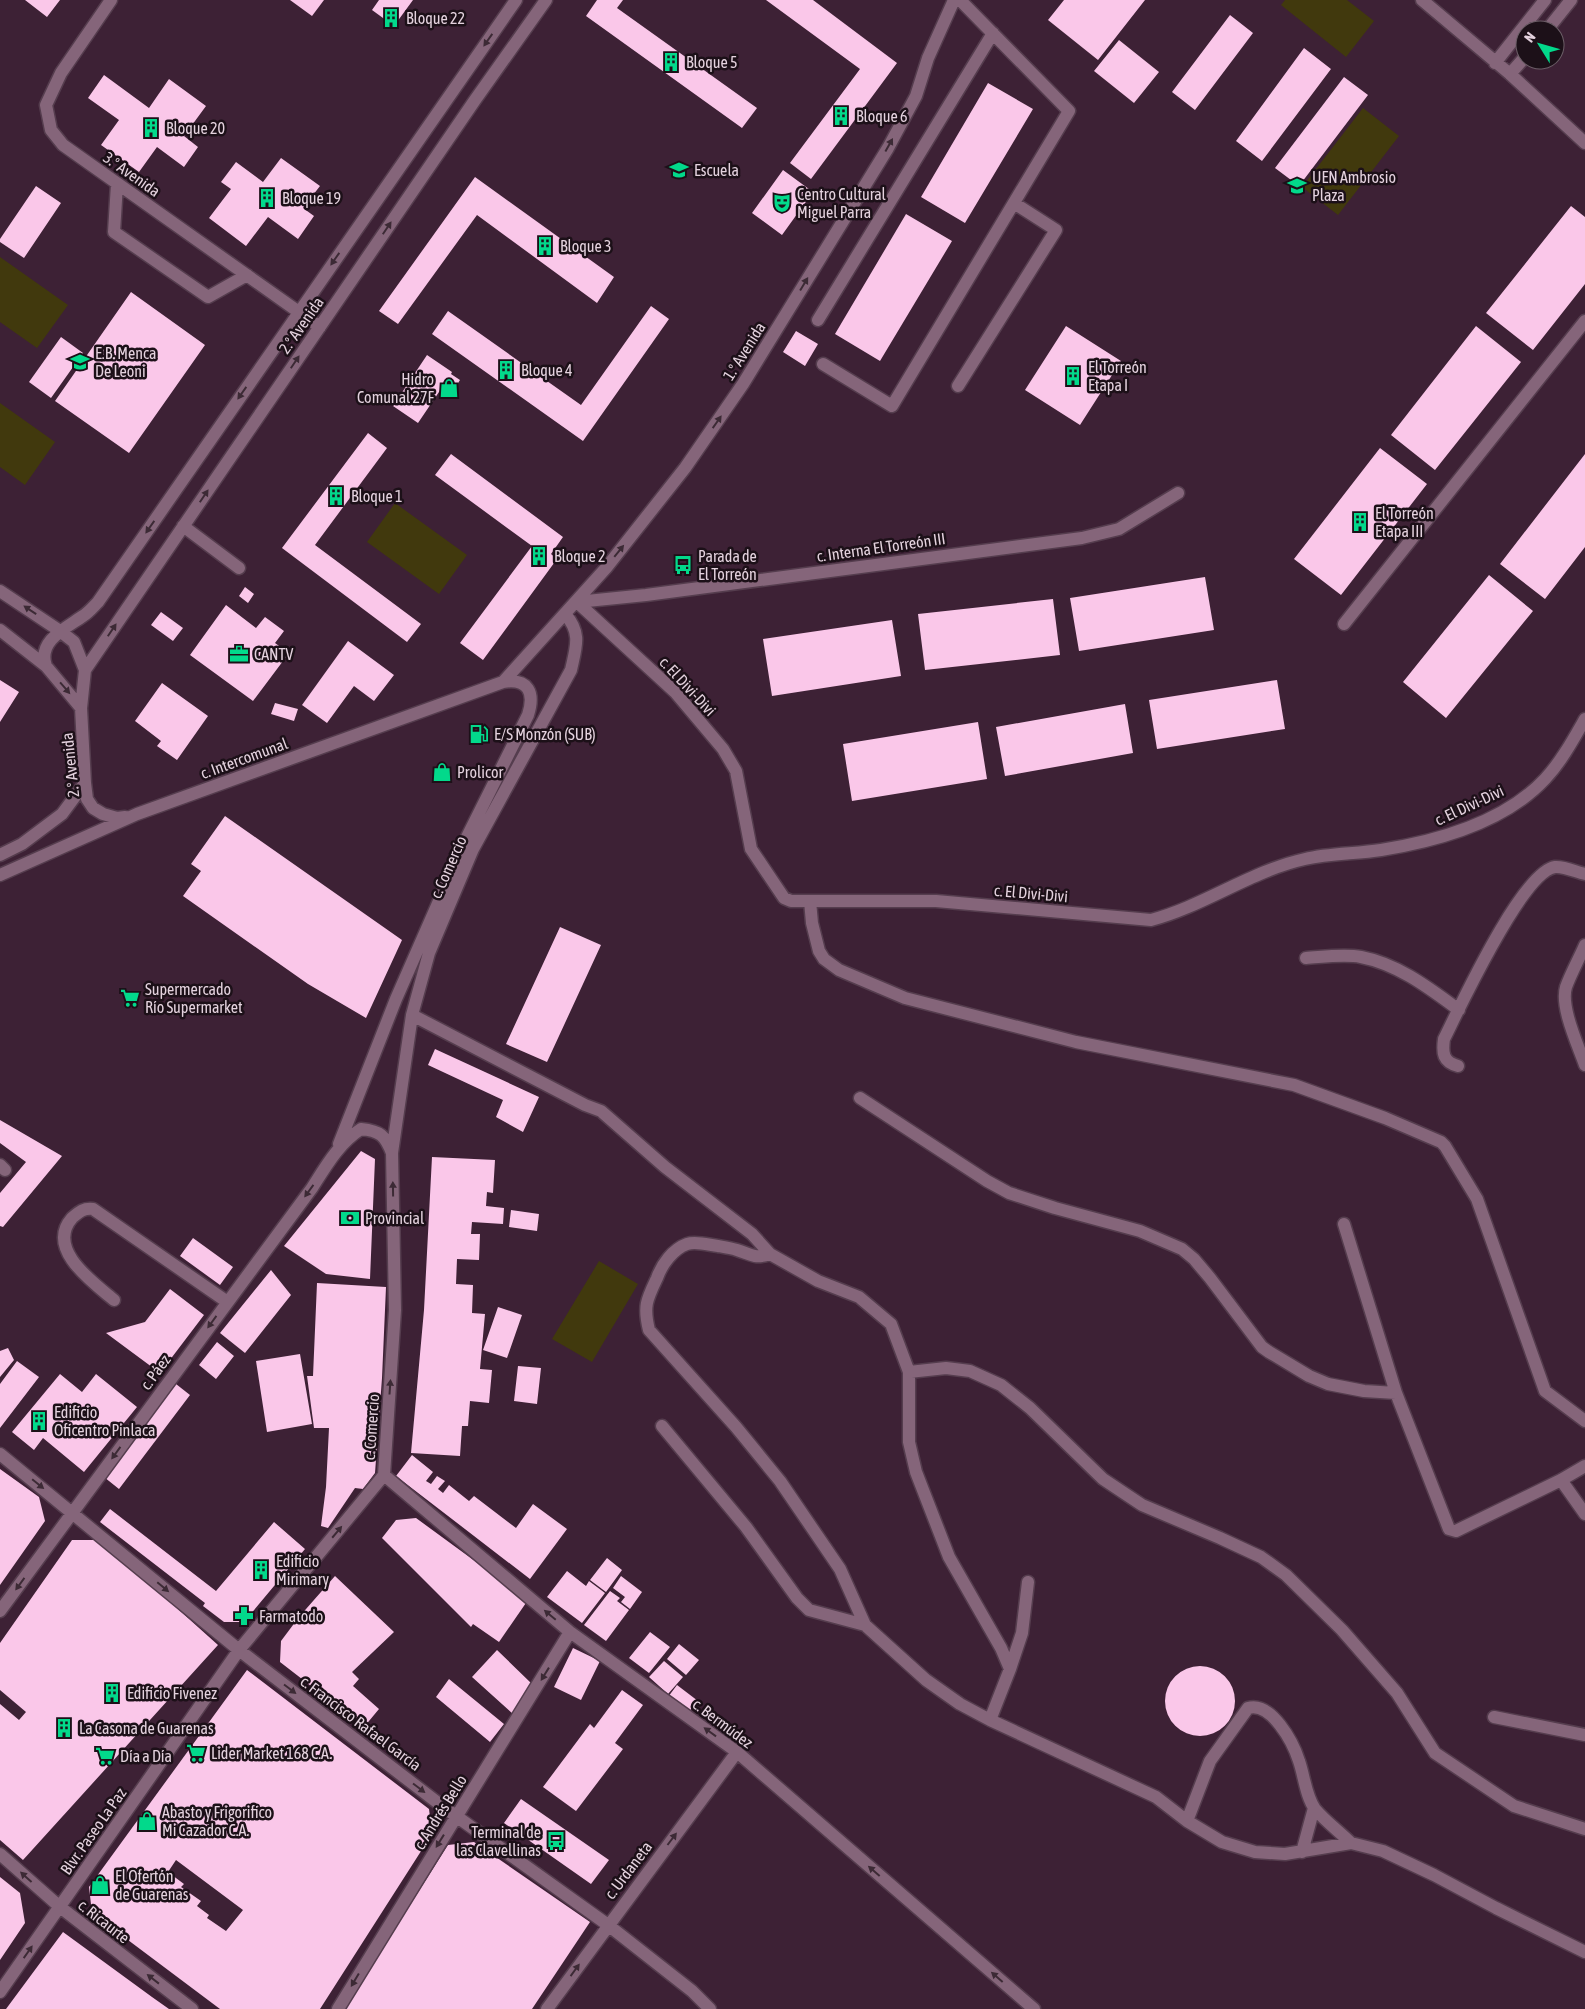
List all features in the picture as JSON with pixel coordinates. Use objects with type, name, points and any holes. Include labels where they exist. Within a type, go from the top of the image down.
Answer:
[{"type":"street","name":"3.° Avenida","points":[[112,0],[61,73],[46,106],[51,130],[62,145],[320,326]]},
{"type":"street","points":[[46,666],[43,658],[44,651],[51,640],[60,631],[85,615],[98,602],[516,0]]},
{"type":"street","name":"2.° Avenida","points":[[85,670],[546,0]]},
{"type":"street","name":"1.° Avenida","points":[[504,682],[577,602],[686,468],[743,384],[888,148],[916,96],[928,58],[954,0]]},
{"type":"street","points":[[823,364],[892,406],[1069,111],[960,0]]},
{"type":"street","points":[[1422,0],[1510,74],[1585,143]]},
{"type":"street","points":[[1495,62],[1545,0]]},
{"type":"street","points":[[1555,20],[1571,0]]},
{"type":"street","points":[[818,320],[993,33]]},
{"type":"street","points":[[1510,74],[1515,68]]},
{"type":"street","points":[[118,184],[114,232],[208,297],[247,275]]},
{"type":"street","points":[[958,386],[1056,230],[1014,204]]},
{"type":"street","points":[[1344,624],[1585,321]]},
{"type":"street","name":"c. Interna El Torreón III","points":[[577,602],[646,595],[1082,538],[1119,529],[1178,493]]},
{"type":"street","points":[[183,526],[239,568]]},
{"type":"street","name":"2.° Avenida","points":[[0,591],[74,642],[85,670],[81,708],[87,799],[93,808],[117,818],[137,814]]},
{"type":"street","name":"c. El Divi-Divi","points":[[577,602],[675,692],[723,749],[736,771],[751,849],[784,898],[791,901],[936,902],[1151,920],[1172,914],[1272,870],[1306,858],[1381,850],[1448,836],[1494,815],[1514,804],[1546,778],[1573,740],[1585,719]]},
{"type":"street","name":"c. Comercio","points":[[239,1650],[384,1475],[395,1310],[392,1153],[412,1015],[429,953],[473,849],[571,670],[577,643],[573,624],[565,614]]},
{"type":"street","points":[[0,630],[46,666],[81,708]]},
{"type":"street","points":[[504,682],[518,681],[530,690],[540,726]]},
{"type":"street","name":"c. Intercomunal","points":[[0,874],[137,814],[504,682]]},
{"type":"street","points":[[336,1151],[396,999],[468,835],[528,715],[532,698]]},
{"type":"street","points":[[0,855],[22,844],[62,814],[85,783]]},
{"type":"street","points":[[1458,1066],[1450,1064],[1444,1058],[1444,1039],[1502,926],[1542,875],[1555,867],[1585,874]]},
{"type":"street","points":[[810,901],[812,923],[819,951],[824,959],[840,970],[905,998],[1076,1042],[1294,1085],[1385,1118],[1441,1142],[1477,1199],[1543,1388],[1585,1421]]},
{"type":"street","points":[[1585,945],[1566,987],[1564,996],[1566,1008],[1585,1065]]},
{"type":"street","points":[[1306,958],[1360,957],[1393,967],[1424,985],[1459,1010]]},
{"type":"street","points":[[412,1015],[601,1111],[665,1167],[756,1238],[770,1254],[818,1281],[859,1297],[891,1324],[910,1372],[909,1442],[916,1472],[949,1557],[1001,1648],[1010,1669]]},
{"type":"street","points":[[860,1098],[1008,1193],[1140,1231],[1182,1249],[1194,1259],[1210,1278],[1262,1348],[1310,1376],[1328,1384],[1364,1391],[1396,1393]]},
{"type":"street","points":[[336,1151],[348,1137],[361,1129],[379,1133],[387,1141],[392,1153]]},
{"type":"street","name":"c. Páez","points":[[0,1611],[226,1301],[312,1188],[336,1151]]},
{"type":"street","points":[[114,1300],[81,1272],[69,1256],[65,1238],[66,1228],[79,1211],[86,1208],[100,1214],[226,1301]]},
{"type":"street","points":[[1344,1224],[1396,1393],[1449,1529],[1456,1531],[1561,1480],[1585,1466]]},
{"type":"street","points":[[770,1254],[752,1257],[737,1249],[688,1243],[674,1252],[661,1268],[648,1296],[645,1315],[649,1330],[736,1427],[780,1481],[840,1569],[865,1625],[926,1680],[960,1704],[990,1720],[1156,1797],[1187,1821],[1222,1842],[1255,1852],[1285,1854],[1351,1843],[1383,1851],[1585,1952]]},
{"type":"street","points":[[910,1372],[946,1368],[970,1371],[1001,1385],[1030,1408],[1102,1479],[1142,1506],[1261,1557],[1286,1575],[1342,1630],[1397,1694],[1434,1753],[1514,1806],[1585,1829]]},
{"type":"street","points":[[662,1426],[740,1520],[797,1598],[809,1610],[865,1625]]},
{"type":"street","name":"c. Francisco Rafael García","points":[[0,1454],[239,1650],[456,1816],[608,1925],[692,1991],[710,2009]]},
{"type":"street","name":"c. Bermúdez","points":[[384,1475],[570,1632],[737,1752],[1034,2009]]},
{"type":"street","points":[[1561,1480],[1585,1514]]},
{"type":"street","points":[[990,1720],[1022,1633],[1028,1582]]},
{"type":"street","name":"c. Andrés Bello","points":[[338,2009],[570,1632]]},
{"type":"street","name":"Blvr. Paseo La Paz","points":[[60,1907],[239,1650]]},
{"type":"street","points":[[1187,1821],[1210,1761],[1248,1708],[1255,1706],[1263,1708],[1286,1733],[1299,1759],[1314,1808],[1351,1843]]},
{"type":"street","points":[[1494,1717],[1585,1736]]},
{"type":"street","name":"c. Urdaneta","points":[[546,2009],[737,1752]]},
{"type":"street","points":[[1302,1852],[1314,1808]]},
{"type":"street","name":"c. Ricaurte","points":[[0,1854],[60,1907],[192,2009]]},
{"type":"street","points":[[0,1992],[60,1907]]},
{"type":"shaded area","points":[[1285,0],[1347,0],[1374,21],[1346,57],[1281,5]]},
{"type":"shaded area","points":[[1363,108],[1399,136],[1338,215],[1302,187]]},
{"type":"shaded area","points":[[0,257],[68,305],[37,348],[0,322]]},
{"type":"shaded area","points":[[0,403],[55,442],[25,485],[0,467]]},
{"type":"shaded area","points":[[395,503],[467,555],[439,594],[367,542]]},
{"type":"shaded area","points":[[599,1261],[638,1284],[592,1362],[552,1339]]},
{"type":"building","points":[[25,0],[60,0],[47,17]]},
{"type":"building","points":[[290,0],[324,0],[312,16]]},
{"type":"building","name":"Bloque 22","points":[[379,0],[413,0],[394,26],[372,10]]},
{"type":"building","name":"Bloque 5","points":[[597,0],[623,0],[617,8],[757,108],[742,128],[586,16]]},
{"type":"building","name":"Bloque 6","points":[[766,0],[813,0],[897,63],[811,179],[790,163],[860,69]]},
{"type":"building","points":[[1064,0],[1145,0],[1098,60],[1048,20]]},
{"type":"building","points":[[1230,15],[1253,33],[1195,110],[1172,92]]},
{"type":"building","points":[[1119,40],[1159,72],[1134,103],[1094,71]]},
{"type":"building","points":[[1304,48],[1331,69],[1262,161],[1236,141]]},
{"type":"building","name":"Bloque 20","points":[[104,75],[149,108],[169,79],[206,106],[184,136],[198,147],[184,167],[157,147],[139,172],[101,145],[119,120],[88,98]]},
{"type":"building","points":[[1344,77],[1368,95],[1299,186],[1275,168]]},
{"type":"building","points":[[988,83],[1033,109],[965,223],[921,197]]},
{"type":"building","name":"Bloque 19","points":[[281,158],[320,186],[303,208],[314,216],[298,239],[268,217],[246,246],[209,218],[231,189],[221,182],[236,162],[263,182]]},
{"type":"building","name":"Centro Cultural Miguel Parra","points":[[783,170],[813,192],[782,235],[752,213]]},
{"type":"building","name":"Bloque 3","points":[[475,177],[614,277],[597,303],[477,215],[398,324],[379,311]]},
{"type":"building","points":[[36,186],[61,203],[24,258],[0,242],[0,239]]},
{"type":"building","points":[[1571,206],[1585,217],[1585,284],[1533,350],[1486,313]]},
{"type":"building","points":[[906,214],[952,241],[880,361],[835,334]]},
{"type":"building","points":[[131,292],[205,345],[129,453],[55,401]]},
{"type":"building","name":"Bloque 4","points":[[651,306],[669,319],[583,441],[432,334],[448,311],[581,405]]},
{"type":"building","name":"El Torreón Etapa I","points":[[1066,326],[1121,361],[1080,425],[1025,390]]},
{"type":"building","name":"El Torreón Etapa III","points":[[1476,326],[1521,362],[1435,470],[1391,435]]},
{"type":"building","points":[[796,331],[818,344],[805,366],[783,352]]},
{"type":"building","points":[[61,337],[83,353],[51,398],[29,382]]},
{"type":"building","points":[[427,355],[452,372],[451,374],[460,380],[450,396],[441,389],[418,423],[393,406]]},
{"type":"building","name":"Bloque 1","points":[[368,433],[387,448],[315,545],[421,624],[407,642],[282,548]]},
{"type":"building","name":"El Torreón Etapa III","points":[[1380,448],[1427,484],[1341,595],[1294,559]]},
{"type":"building","name":"Bloque 2","points":[[451,454],[563,537],[551,554],[557,559],[483,660],[460,643],[532,546],[435,475]]},
{"type":"building","points":[[1585,454],[1585,547],[1545,599],[1500,564]]},
{"type":"building","points":[[1489,575],[1533,611],[1446,718],[1403,682]]},
{"type":"building","points":[[1205,577],[1214,630],[1079,651],[1070,598]]},
{"type":"building","points":[[245,587],[254,594],[248,603],[239,596]]},
{"type":"building","points":[[1053,599],[1060,655],[925,670],[918,614]]},
{"type":"building","name":"CANTV","points":[[226,605],[256,628],[265,617],[284,631],[275,643],[289,653],[253,701],[190,655]]},
{"type":"building","points":[[161,612],[183,628],[173,641],[151,625]]},
{"type":"building","points":[[892,620],[901,676],[772,696],[763,639]]},
{"type":"building","points":[[348,641],[394,675],[374,701],[354,686],[327,723],[302,705]]},
{"type":"building","points":[[0,680],[19,692],[0,722]]},
{"type":"building","points":[[1277,680],[1285,729],[1157,749],[1149,700]]},
{"type":"building","points":[[162,683],[208,716],[177,760],[157,746],[161,741],[135,721]]},
{"type":"building","points":[[275,703],[298,709],[294,721],[271,714]]},
{"type":"building","points":[[1125,704],[1133,753],[1005,776],[996,727]]},
{"type":"building","points":[[978,722],[987,779],[852,801],[843,744]]},
{"type":"building","points":[[225,816],[402,940],[366,1018],[308,984],[183,896],[201,871],[191,864]]},
{"type":"building","points":[[560,927],[601,945],[547,1062],[506,1044]]},
{"type":"building","points":[[435,1049],[539,1097],[523,1132],[496,1117],[503,1100],[428,1065]]},
{"type":"building","points":[[0,1120],[62,1156],[3,1227],[0,1226],[0,1193],[26,1162],[0,1143]]},
{"type":"building","points":[[361,1151],[375,1159],[370,1279],[326,1274],[284,1246]]},
{"type":"building","points":[[432,1157],[495,1160],[493,1193],[487,1192],[486,1206],[504,1208],[503,1224],[472,1222],[471,1234],[480,1234],[479,1260],[457,1259],[456,1284],[473,1285],[472,1313],[485,1314],[480,1369],[492,1370],[489,1403],[470,1401],[468,1426],[462,1426],[460,1456],[411,1453],[424,1310]]},
{"type":"building","points":[[511,1210],[539,1214],[537,1231],[509,1227]]},
{"type":"building","points":[[193,1238],[233,1267],[220,1285],[180,1256]]},
{"type":"building","points":[[271,1270],[291,1295],[245,1353],[220,1333]]},
{"type":"building","points":[[317,1283],[386,1287],[375,1473],[363,1489],[355,1488],[328,1528],[321,1526],[326,1487],[329,1428],[314,1428],[307,1376],[313,1376]]},
{"type":"building","points":[[170,1289],[204,1315],[160,1373],[106,1333],[145,1322]]},
{"type":"building","points":[[498,1307],[522,1315],[507,1358],[483,1350]]},
{"type":"building","points":[[217,1342],[234,1356],[216,1379],[199,1365]]},
{"type":"building","points":[[8,1348],[14,1360],[0,1377],[0,1351]]},
{"type":"building","points":[[300,1354],[312,1424],[267,1432],[256,1361]]},
{"type":"building","points":[[17,1361],[39,1377],[0,1428],[0,1384]]},
{"type":"building","points":[[518,1366],[541,1368],[537,1404],[514,1401]]},
{"type":"building","points":[[60,1374],[82,1392],[96,1374],[137,1407],[84,1472],[43,1438],[34,1450],[12,1432]]},
{"type":"building","points":[[176,1384],[190,1395],[119,1489],[104,1477]]},
{"type":"building","points":[[412,1455],[433,1472],[426,1481],[431,1484],[437,1476],[445,1481],[438,1489],[443,1493],[449,1485],[469,1501],[474,1496],[516,1528],[533,1504],[567,1529],[530,1579],[396,1476]]},
{"type":"building","points":[[0,1469],[39,1497],[45,1521],[0,1585]]},
{"type":"building","name":"Edificio Mirimary","points":[[110,1509],[216,1591],[274,1522],[305,1549],[244,1622],[224,1622],[203,1606],[205,1603],[100,1522]]},
{"type":"building","points":[[416,1518],[528,1600],[499,1642],[473,1624],[471,1627],[382,1538],[396,1520]]},
{"type":"building","points":[[72,1540],[95,1540],[150,1584],[218,1645],[23,1860],[0,1840],[0,1704],[19,1720],[26,1712],[0,1690],[0,1643]]},
{"type":"building","points":[[607,1558],[622,1570],[606,1592],[590,1580]]},
{"type":"building","points":[[567,1571],[586,1586],[589,1581],[605,1593],[582,1623],[547,1597]]},
{"type":"building","points":[[335,1576],[394,1632],[352,1672],[359,1679],[353,1686],[379,1709],[364,1727],[280,1662],[281,1641]]},
{"type":"building","points":[[621,1576],[642,1592],[630,1609],[621,1602],[625,1597],[613,1588]]},
{"type":"building","points":[[610,1591],[620,1598],[617,1601],[629,1610],[606,1641],[584,1625]]},
{"type":"building","points":[[650,1632],[670,1647],[649,1673],[629,1658]]},
{"type":"building","points":[[679,1644],[699,1660],[686,1675],[667,1659]]},
{"type":"building","points":[[573,1648],[600,1661],[581,1700],[554,1687]]},
{"type":"building","points":[[497,1650],[531,1683],[513,1714],[472,1677]]},
{"type":"building","points":[[664,1661],[683,1677],[668,1694],[649,1677]]},
{"type":"building","points":[[1200,1666],[1213,1669],[1225,1676],[1232,1688],[1235,1701],[1232,1714],[1225,1726],[1213,1733],[1200,1736],[1187,1733],[1175,1726],[1168,1714],[1165,1701],[1168,1688],[1175,1676],[1187,1669]]},
{"type":"building","points":[[247,1670],[429,1809],[432,1834],[320,2009],[220,2009],[92,1913],[89,1887]],"holes":[[[176,1860],[243,1910],[226,1931],[207,1918],[209,1915],[197,1906],[201,1901],[181,1887],[184,1884],[168,1872]]]},
{"type":"building","points":[[449,1679],[504,1724],[490,1742],[436,1697]]},
{"type":"building","points":[[677,1685],[698,1701],[688,1713],[668,1697]]},
{"type":"building","points":[[622,1690],[643,1705],[615,1743],[623,1749],[576,1811],[543,1787],[590,1724],[594,1728]]},
{"type":"building","name":"Terminal de las Clavellinas","points":[[521,1799],[609,1860],[591,1884],[504,1823]]},
{"type":"building","points":[[474,1842],[590,1922],[532,2009],[344,2009],[448,1845]]},
{"type":"building","points":[[0,1877],[20,1893],[25,1923],[0,1960]]},
{"type":"building","points":[[63,1932],[152,1997],[169,2009],[6,2009]]},
{"type":"place","name":"Bloque 22","points":[[391,18]]},
{"type":"place","name":"Bloque 5","points":[[671,62]]},
{"type":"place","name":"Bloque 6","points":[[841,116]]},
{"type":"place","name":"Bloque 20","points":[[151,128]]},
{"type":"place","name":"Escuela","points":[[679,170]]},
{"type":"place","name":"UEN Ambrosio Plaza","points":[[1297,186]]},
{"type":"place","name":"Bloque 19","points":[[267,198]]},
{"type":"place","name":"Centro Cultural Miguel Parra","points":[[782,203]]},
{"type":"place","name":"Bloque 3","points":[[545,246]]},
{"type":"place","name":"E.B. Menca De Leoni","points":[[80,362]]},
{"type":"place","name":"Bloque 4","points":[[506,370]]},
{"type":"place","name":"El Torreón Etapa I","points":[[1073,376]]},
{"type":"place","name":"Hidro Comunal 27F","points":[[449,388]]},
{"type":"place","name":"Bloque 1","points":[[336,496]]},
{"type":"place","name":"El Torreón Etapa III","points":[[1360,522]]},
{"type":"place","name":"Bloque 2","points":[[539,556]]},
{"type":"place","name":"Parada de El Torreón","points":[[683,565]]},
{"type":"place","name":"CANTV","points":[[239,654]]},
{"type":"place","name":"E/S Monzón (SUB)","points":[[479,734]]},
{"type":"place","name":"Prolicor","points":[[442,772]]},
{"type":"place","name":"Supermercado Río Supermarket","points":[[130,998]]},
{"type":"place","name":"Provincial","points":[[350,1218]]},
{"type":"place","name":"Edificio Oficentro Pinlaca","points":[[39,1421]]},
{"type":"place","name":"Edificio Mirimary","points":[[261,1570]]},
{"type":"place","name":"Farmatodo","points":[[244,1616]]},
{"type":"place","name":"Edificio Fivenez","points":[[112,1693]]},
{"type":"place","name":"La Casona de Guarenas","points":[[64,1728]]},
{"type":"place","name":"Lider Market 168 C.A.","points":[[196,1753]]},
{"type":"place","name":"Día a Día","points":[[105,1756]]},
{"type":"place","name":"Abasto y Frigorifico Mi Cazador C.A.","points":[[147,1821]]},
{"type":"place","name":"Terminal de las Clavellinas","points":[[556,1841]]},
{"type":"place","name":"El Ofertón de Guarenas","points":[[100,1885]]}]
